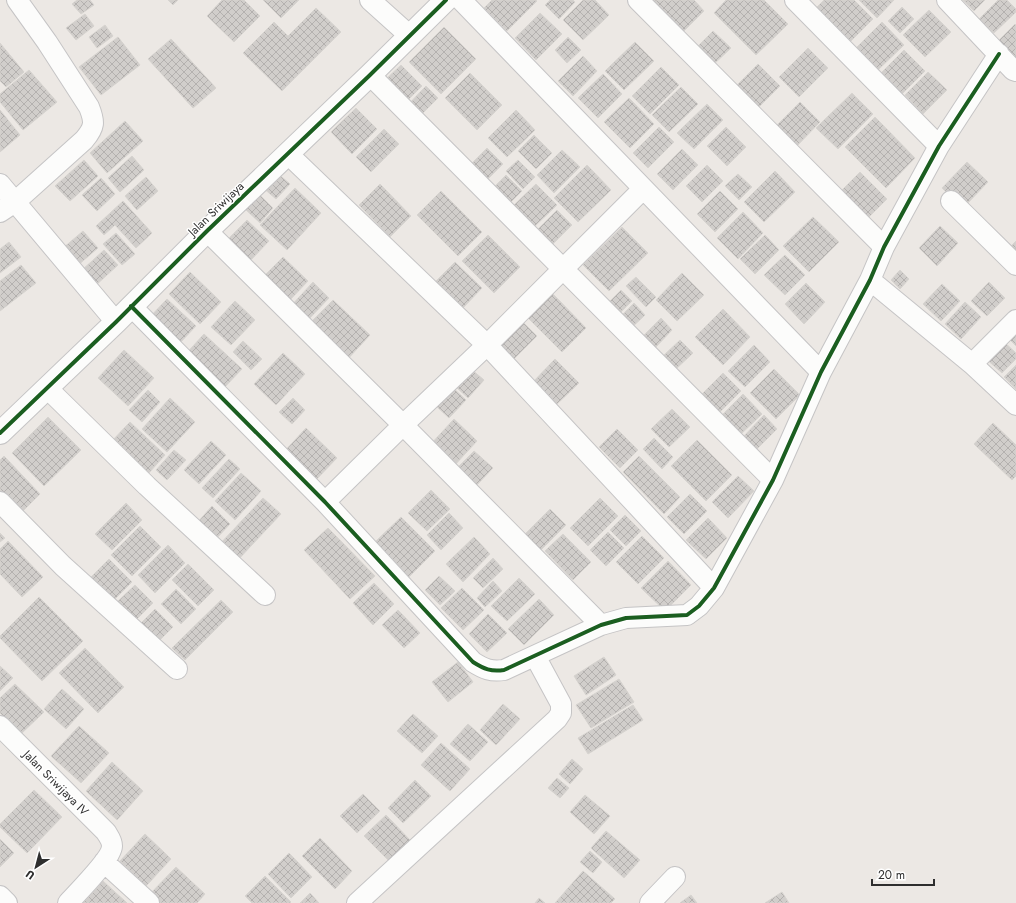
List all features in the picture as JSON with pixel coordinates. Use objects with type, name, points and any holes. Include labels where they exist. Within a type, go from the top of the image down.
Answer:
[{"type":"street","points":[[7,207],[84,140],[91,132],[94,118],[89,106],[47,42],[17,0]]},
{"type":"street","points":[[370,0],[410,36]]},
{"type":"street","name":"Jalan Sriwijaya","points":[[0,433],[446,0]]},
{"type":"street","points":[[461,0],[821,372]]},
{"type":"street","points":[[638,0],[884,247]]},
{"type":"street","points":[[796,0],[939,146]]},
{"type":"street","points":[[947,0],[1013,70],[1016,71]]},
{"type":"street","points":[[131,306],[326,502],[473,662],[485,669],[494,671],[504,670],[601,624],[626,618],[687,615],[698,606],[714,588],[773,480],[821,372],[870,280],[884,247],[939,146],[999,54]]},
{"type":"street","points":[[370,75],[773,480]]},
{"type":"street","points":[[288,154],[488,345],[714,588]]},
{"type":"street","points":[[0,184],[7,207],[116,322]]},
{"type":"street","points":[[326,502],[403,425],[488,345],[643,189]]},
{"type":"street","points":[[951,201],[1016,265]]},
{"type":"street","points":[[207,231],[601,624]]},
{"type":"street","points":[[870,280],[972,364],[1016,405]]},
{"type":"street","points":[[972,364],[1016,320]]},
{"type":"street","points":[[47,388],[147,486],[265,595]]},
{"type":"street","points":[[0,502],[63,566],[178,669]]},
{"type":"street","points":[[357,903],[557,719],[561,712],[561,704],[535,656]]},
{"type":"street","name":"Jalan Sriwijaya IV","points":[[0,726],[106,832],[111,840],[112,848],[104,862]]},
{"type":"street","points":[[68,903],[104,862],[149,903]]},
{"type":"street","points":[[650,903],[675,877]]},
{"type":"street","points":[[0,896],[7,903]]},
{"type":"building","points":[[77,0],[90,0],[94,5],[81,14],[72,4]]},
{"type":"building","points":[[168,0],[178,0],[173,5]]},
{"type":"building","points":[[222,0],[244,0],[260,16],[234,42],[207,16]]},
{"type":"building","points":[[263,0],[299,0],[281,18]]},
{"type":"building","points":[[492,0],[537,1],[507,31],[484,8]]},
{"type":"building","points":[[550,0],[573,0],[575,2],[559,19],[545,5]]},
{"type":"building","points":[[583,0],[595,0],[609,15],[583,40],[563,20]]},
{"type":"building","points":[[640,0],[694,0],[704,11],[678,37]]},
{"type":"building","points":[[726,0],[764,0],[788,24],[756,55],[714,13]]},
{"type":"building","points":[[824,0],[854,0],[873,19],[848,44],[814,10]]},
{"type":"building","points":[[859,0],[894,0],[877,18]]},
{"type":"building","points":[[963,0],[985,0],[974,11]]},
{"type":"building","points":[[998,0],[1007,0],[1016,9],[1016,12],[994,33],[979,19]]},
{"type":"building","points":[[902,7],[914,19],[900,33],[888,21]]},
{"type":"building","points":[[316,8],[341,32],[282,91],[243,53],[274,22],[288,36]]},
{"type":"building","points":[[929,10],[951,32],[925,57],[903,35]]},
{"type":"building","points":[[540,13],[562,34],[536,60],[515,38]]},
{"type":"building","points":[[85,14],[94,26],[76,40],[66,28]]},
{"type":"building","points":[[882,22],[904,45],[878,70],[856,48]]},
{"type":"building","points":[[1015,24],[1016,25],[1016,59],[998,41]]},
{"type":"building","points":[[105,25],[113,36],[97,48],[89,37]]},
{"type":"building","points":[[444,27],[476,59],[441,94],[409,62]]},
{"type":"building","points":[[713,31],[731,48],[713,65],[696,48]]},
{"type":"building","points":[[118,37],[140,65],[101,95],[79,67]]},
{"type":"building","points":[[568,37],[581,50],[567,63],[555,50]]},
{"type":"building","points":[[171,39],[216,88],[193,108],[148,59]]},
{"type":"building","points":[[635,42],[654,61],[624,90],[605,71]]},
{"type":"building","points":[[0,43],[24,72],[6,87],[0,81]]},
{"type":"building","points":[[808,48],[828,68],[799,97],[779,77]]},
{"type":"building","points":[[904,50],[925,71],[900,96],[879,75]]},
{"type":"building","points":[[583,56],[597,71],[573,96],[558,81]]},
{"type":"building","points":[[758,64],[780,86],[756,110],[734,88]]},
{"type":"building","points":[[401,65],[422,86],[405,103],[383,82]]},
{"type":"building","points":[[661,67],[679,85],[650,114],[632,96]]},
{"type":"building","points":[[29,70],[57,102],[23,130],[0,102],[0,94]]},
{"type":"building","points":[[928,72],[947,90],[923,114],[905,95]]},
{"type":"building","points":[[470,73],[502,105],[477,130],[445,98]]},
{"type":"building","points":[[603,74],[622,94],[598,118],[578,98]]},
{"type":"building","points":[[426,86],[438,98],[416,120],[405,108]]},
{"type":"building","points":[[681,87],[698,104],[669,132],[652,115]]},
{"type":"building","points":[[852,93],[873,114],[838,149],[816,128]]},
{"type":"building","points":[[629,98],[654,124],[630,148],[604,122]]},
{"type":"building","points":[[800,102],[820,122],[794,149],[774,128]]},
{"type":"building","points":[[707,104],[723,120],[694,149],[677,133]]},
{"type":"building","points":[[356,108],[377,129],[352,154],[331,132]]},
{"type":"building","points":[[0,110],[20,135],[0,152]]},
{"type":"building","points":[[516,110],[535,130],[507,157],[488,138]]},
{"type":"building","points":[[875,117],[915,158],[886,188],[845,147]]},
{"type":"building","points":[[125,121],[143,141],[107,173],[90,153]]},
{"type":"building","points":[[659,127],[674,142],[648,168],[633,153]]},
{"type":"building","points":[[726,127],[746,147],[727,166],[707,146]]},
{"type":"building","points":[[384,129],[399,144],[371,172],[356,157]]},
{"type":"building","points":[[534,135],[552,153],[536,169],[518,151]]},
{"type":"building","points":[[487,148],[503,164],[486,181],[470,165]]},
{"type":"building","points":[[682,149],[698,165],[673,190],[657,174]]},
{"type":"building","points":[[562,150],[580,167],[554,193],[537,175]]},
{"type":"building","points":[[132,156],[144,170],[120,192],[108,178]]},
{"type":"building","points":[[84,160],[98,176],[70,201],[55,186]]},
{"type":"building","points":[[518,160],[535,177],[523,189],[506,171]]},
{"type":"building","points":[[967,162],[988,182],[963,208],[942,188]]},
{"type":"building","points":[[587,165],[611,190],[578,222],[554,198]]},
{"type":"building","points":[[707,165],[723,181],[702,202],[686,186]]},
{"type":"building","points":[[775,171],[795,192],[764,222],[744,202]]},
{"type":"building","points":[[276,172],[290,184],[276,199],[262,187]]},
{"type":"building","points":[[860,172],[887,199],[866,220],[839,193]]},
{"type":"building","points":[[738,174],[752,187],[739,200],[725,186]]},
{"type":"building","points":[[506,175],[522,191],[508,205],[492,189]]},
{"type":"building","points":[[146,177],[158,191],[137,210],[125,196]]},
{"type":"building","points":[[101,178],[115,194],[97,211],[82,195]]},
{"type":"building","points":[[380,184],[411,216],[390,237],[359,205]]},
{"type":"building","points":[[536,184],[557,205],[534,227],[513,206]]},
{"type":"building","points":[[295,188],[321,213],[287,250],[260,225]]},
{"type":"building","points":[[441,191],[482,232],[458,256],[417,215]]},
{"type":"building","points":[[720,191],[738,209],[715,232],[697,214]]},
{"type":"building","points":[[259,194],[273,208],[260,223],[245,209]]},
{"type":"building","points":[[123,201],[152,233],[136,248],[115,225],[104,235],[96,226]]},
{"type":"building","points":[[557,210],[572,225],[548,249],[533,234]]},
{"type":"building","points":[[743,212],[763,233],[738,259],[717,238]]},
{"type":"building","points":[[813,217],[839,242],[809,272],[783,246]]},
{"type":"building","points":[[247,220],[269,241],[250,261],[227,240]]},
{"type":"building","points":[[940,226],[958,243],[937,266],[919,248]]},
{"type":"building","points":[[622,227],[648,253],[609,291],[583,265]]},
{"type":"building","points":[[83,231],[98,248],[77,266],[62,249]]},
{"type":"building","points":[[116,233],[135,254],[122,265],[103,244]]},
{"type":"building","points":[[488,235],[520,267],[494,293],[462,261]]},
{"type":"building","points":[[765,235],[779,250],[755,274],[740,259]]},
{"type":"building","points":[[1016,241],[1016,251],[1011,246]]},
{"type":"building","points":[[9,242],[21,257],[0,273],[0,249]]},
{"type":"building","points":[[104,250],[118,265],[95,286],[81,271]]},
{"type":"building","points":[[785,255],[805,275],[785,295],[764,275]]},
{"type":"building","points":[[283,257],[308,281],[288,302],[262,278]]},
{"type":"building","points":[[455,262],[482,288],[461,310],[434,283]]},
{"type":"building","points":[[21,265],[36,283],[0,311],[0,281]]},
{"type":"building","points":[[900,270],[909,279],[900,289],[891,280]]},
{"type":"building","points":[[190,272],[221,302],[200,324],[169,294]]},
{"type":"building","points":[[682,273],[704,295],[677,321],[656,300]]},
{"type":"building","points":[[636,277],[656,297],[646,307],[626,286]]},
{"type":"building","points":[[313,282],[329,298],[306,322],[290,307]]},
{"type":"building","points":[[989,282],[1005,298],[987,316],[971,301]]},
{"type":"building","points":[[806,283],[825,302],[804,324],[785,304]]},
{"type":"building","points":[[942,284],[960,301],[941,321],[923,304]]},
{"type":"building","points":[[621,290],[632,301],[616,317],[605,306]]},
{"type":"building","points":[[553,294],[586,328],[562,352],[528,318]]},
{"type":"building","points":[[167,299],[196,326],[177,346],[148,319]]},
{"type":"building","points":[[333,300],[370,335],[345,362],[307,326]]},
{"type":"building","points":[[235,301],[255,320],[231,345],[211,327]]},
{"type":"building","points":[[965,302],[981,317],[961,339],[945,324]]},
{"type":"building","points":[[634,303],[645,315],[629,330],[618,319]]},
{"type":"building","points":[[723,309],[750,337],[723,365],[695,337]]},
{"type":"building","points":[[661,318],[672,330],[654,349],[642,337]]},
{"type":"building","points":[[522,321],[537,336],[512,361],[497,346]]},
{"type":"building","points":[[1016,333],[1016,346],[1010,340]]},
{"type":"building","points":[[204,334],[242,369],[220,392],[183,357]]},
{"type":"building","points":[[680,340],[693,353],[676,369],[663,356]]},
{"type":"building","points":[[1002,340],[1016,353],[1016,359],[1002,373],[985,358]]},
{"type":"building","points":[[243,341],[262,359],[251,370],[233,352]]},
{"type":"building","points":[[754,345],[770,362],[745,387],[728,371]]},
{"type":"building","points":[[124,350],[154,378],[128,406],[98,378]]},
{"type":"building","points":[[283,353],[305,374],[276,405],[254,384]]},
{"type":"building","points":[[555,359],[579,383],[555,406],[532,383]]},
{"type":"building","points":[[1016,365],[1016,389],[1004,377]]},
{"type":"building","points":[[471,369],[484,380],[468,398],[455,386]]},
{"type":"building","points":[[774,369],[800,395],[776,419],[750,393]]},
{"type":"building","points":[[723,373],[741,391],[719,413],[701,395]]},
{"type":"building","points":[[452,387],[466,400],[449,418],[435,405]]},
{"type":"building","points":[[148,390],[160,402],[142,422],[129,410]]},
{"type":"building","points":[[743,394],[762,414],[740,435],[721,416]]},
{"type":"building","points":[[170,398],[195,422],[167,452],[142,429]]},
{"type":"building","points":[[293,398],[305,410],[292,424],[279,412]]},
{"type":"building","points":[[672,409],[690,427],[669,447],[651,429]]},
{"type":"building","points":[[764,415],[777,429],[756,450],[743,437]]},
{"type":"building","points":[[48,417],[81,450],[44,486],[12,453]]},
{"type":"building","points":[[454,419],[477,441],[453,467],[430,445]]},
{"type":"building","points":[[130,422],[165,455],[148,474],[112,441]]},
{"type":"building","points":[[993,423],[1016,445],[1016,476],[1012,480],[974,444]]},
{"type":"building","points":[[306,428],[337,458],[312,484],[281,455]]},
{"type":"building","points":[[617,429],[638,450],[620,468],[599,447]]},
{"type":"building","points":[[654,438],[673,457],[662,469],[643,449]]},
{"type":"building","points":[[697,440],[732,475],[706,501],[671,466]]},
{"type":"building","points":[[211,441],[226,455],[199,484],[184,470]]},
{"type":"building","points":[[174,450],[186,460],[167,480],[156,470]]},
{"type":"building","points":[[474,451],[493,468],[474,488],[455,470]]},
{"type":"building","points":[[4,456],[40,494],[20,514],[0,493],[0,460]]},
{"type":"building","points":[[639,456],[680,497],[664,514],[623,472]]},
{"type":"building","points":[[229,459],[240,469],[213,498],[202,488]]},
{"type":"building","points":[[241,473],[261,491],[235,520],[215,501]]},
{"type":"building","points":[[738,476],[754,491],[728,518],[712,502]]},
{"type":"building","points":[[431,490],[450,509],[427,531],[408,513]]},
{"type":"building","points":[[690,494],[707,511],[684,534],[667,517]]},
{"type":"building","points":[[263,498],[281,514],[236,562],[218,546]]},
{"type":"building","points":[[600,498],[618,516],[588,546],[570,528]]},
{"type":"building","points":[[126,503],[142,520],[112,550],[95,534]]},
{"type":"building","points":[[212,506],[230,524],[214,541],[196,524]]},
{"type":"building","points":[[550,509],[566,525],[540,551],[524,535]]},
{"type":"building","points":[[449,513],[463,528],[441,550],[427,535]]},
{"type":"building","points":[[625,515],[641,531],[626,546],[610,530]]},
{"type":"building","points":[[401,517],[435,551],[409,577],[375,542]]},
{"type":"building","points":[[708,518],[727,538],[706,559],[686,540]]},
{"type":"building","points":[[140,526],[161,547],[132,576],[111,555]]},
{"type":"building","points":[[328,528],[375,576],[350,599],[304,550]]},
{"type":"building","points":[[608,532],[624,548],[606,566],[590,550]]},
{"type":"building","points":[[0,533],[5,538],[0,542]]},
{"type":"building","points":[[563,534],[591,562],[573,580],[545,551]]},
{"type":"building","points":[[642,536],[664,558],[638,584],[616,562]]},
{"type":"building","points":[[474,537],[490,554],[463,582],[446,564]]},
{"type":"building","points":[[8,541],[43,577],[22,597],[0,574],[0,549]]},
{"type":"building","points":[[168,545],[185,563],[155,593],[138,575]]},
{"type":"building","points":[[493,558],[503,569],[483,588],[473,578]]},
{"type":"building","points":[[109,559],[132,582],[113,601],[90,578]]},
{"type":"building","points":[[668,561],[691,585],[665,611],[641,588]]},
{"type":"building","points":[[188,564],[214,590],[198,606],[172,580]]},
{"type":"building","points":[[439,576],[455,591],[440,605],[425,590]]},
{"type":"building","points":[[519,578],[535,594],[507,621],[491,606]]},
{"type":"building","points":[[493,581],[502,591],[485,607],[477,598]]},
{"type":"building","points":[[374,583],[394,604],[373,625],[353,603]]},
{"type":"building","points":[[135,585],[153,603],[133,623],[115,604]]},
{"type":"building","points":[[462,588],[484,610],[463,630],[441,608]]},
{"type":"building","points":[[176,589],[196,609],[181,624],[161,604]]},
{"type":"building","points":[[39,597],[83,641],[42,681],[0,638],[0,636]]},
{"type":"building","points":[[539,599],[554,615],[524,645],[508,629]]},
{"type":"building","points":[[221,600],[233,612],[185,660],[172,648]]},
{"type":"building","points":[[155,609],[173,627],[156,644],[138,626]]},
{"type":"building","points":[[398,610],[420,633],[404,648],[382,625]]},
{"type":"building","points":[[488,614],[507,633],[487,652],[469,634]]},
{"type":"building","points":[[85,648],[124,687],[98,713],[59,673]]},
{"type":"building","points":[[604,657],[616,675],[586,695],[574,676]]},
{"type":"building","points":[[458,662],[473,682],[448,702],[432,682]]},
{"type":"building","points":[[0,666],[13,678],[0,691]]},
{"type":"building","points":[[619,679],[634,702],[591,728],[576,705]]},
{"type":"building","points":[[15,684],[44,712],[21,734],[0,713],[0,698]]},
{"type":"building","points":[[62,689],[84,709],[66,729],[44,709]]},
{"type":"building","points":[[503,704],[520,719],[496,745],[480,730]]},
{"type":"building","points":[[633,705],[643,720],[588,754],[578,738]]},
{"type":"building","points":[[413,714],[438,736],[422,753],[397,731]]},
{"type":"building","points":[[468,724],[488,742],[470,761],[450,744]]},
{"type":"building","points":[[79,726],[109,753],[81,783],[51,756]]},
{"type":"building","points":[[441,743],[470,769],[450,791],[421,765]]},
{"type":"building","points":[[572,759],[583,769],[570,784],[559,774]]},
{"type":"building","points":[[112,762],[143,791],[117,820],[86,791]]},
{"type":"building","points":[[557,778],[569,788],[560,798],[548,788]]},
{"type":"building","points":[[415,780],[431,796],[403,823],[388,808]]},
{"type":"building","points":[[34,790],[62,817],[27,853],[0,827],[0,824]]},
{"type":"building","points":[[363,794],[380,811],[357,833],[340,816]]},
{"type":"building","points":[[585,795],[610,816],[594,834],[570,812]]},
{"type":"building","points":[[386,815],[411,841],[390,862],[364,836]]},
{"type":"building","points":[[606,831],[640,860],[624,878],[591,848]]},
{"type":"building","points":[[145,834],[171,859],[146,886],[120,861]]},
{"type":"building","points":[[320,838],[352,871],[335,889],[302,856]]},
{"type":"building","points":[[0,839],[14,853],[0,867]]},
{"type":"building","points":[[590,851],[602,862],[593,873],[580,862]]},
{"type":"building","points":[[289,853],[312,877],[291,898],[268,874]]},
{"type":"building","points":[[176,867],[205,894],[197,903],[159,903],[150,894]]},
{"type":"building","points":[[583,871],[615,899],[611,903],[555,903]]},
{"type":"building","points":[[265,876],[291,902],[290,903],[252,903],[245,896]]},
{"type":"building","points":[[103,881],[127,903],[83,903]]},
{"type":"building","points":[[782,892],[789,903],[765,903]]},
{"type":"building","points":[[310,893],[319,903],[300,903]]},
{"type":"building","points":[[691,895],[697,903],[680,903]]},
{"type":"building","points":[[539,898],[545,903],[535,903]]},
{"type":"cycle path","points":[[0,433],[446,0]]},
{"type":"cycle path","points":[[131,306],[325,502],[473,662],[495,671],[504,670],[601,625],[626,618],[687,615],[699,606],[714,588],[773,480],[821,372],[870,280],[884,247],[939,146],[999,54]]}]
